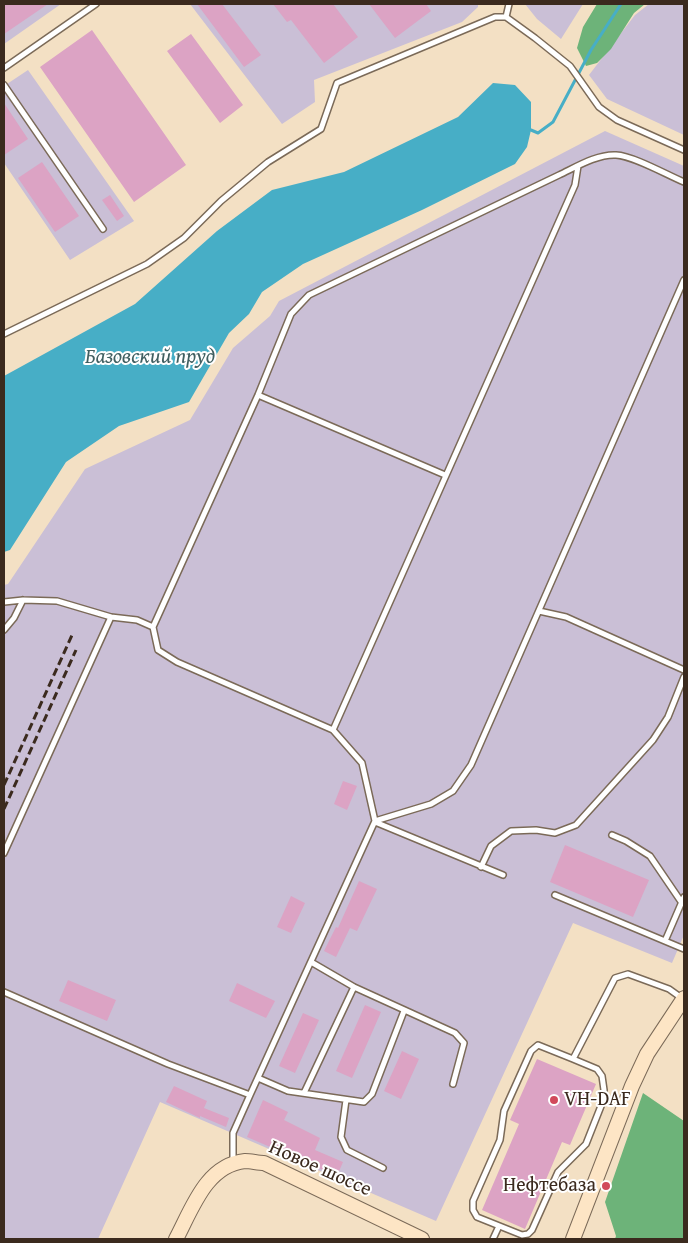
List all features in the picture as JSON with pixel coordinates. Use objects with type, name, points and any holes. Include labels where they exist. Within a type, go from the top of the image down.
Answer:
[{"type":"main road","points":[[573,1239],[632,1086],[647,1054],[684,999]]},
{"type":"main road","name":"Новое шоссе","points":[[233,1163],[247,1161],[264,1164],[422,1239]]},
{"type":"main road","points":[[176,1239],[211,1178],[221,1169],[233,1163]]},
{"type":"lane","points":[[4,68],[96,4]]},
{"type":"lane","points":[[506,17],[509,4]]},
{"type":"lane","points":[[4,334],[147,264],[184,238],[221,201],[268,162],[321,129],[337,82],[495,16],[506,17],[570,66],[599,108],[617,120],[684,150]]},
{"type":"lane","points":[[4,85],[103,229]]},
{"type":"lane","points":[[233,1163],[233,1133],[375,821],[362,762],[333,730],[177,662],[158,650],[153,627],[258,395],[292,314],[309,295],[578,166],[599,158],[617,155],[637,161],[684,182]]},
{"type":"lane","points":[[333,730],[575,185],[578,166]]},
{"type":"lane","points":[[375,821],[431,804],[453,791],[471,765],[684,280]]},
{"type":"lane","points":[[258,395],[445,475]]},
{"type":"lane","points":[[4,602],[23,600],[58,602],[110,617],[137,620],[153,627]]},
{"type":"lane","points":[[4,630],[14,618],[23,600]]},
{"type":"lane","points":[[539,611],[566,617],[684,670]]},
{"type":"lane","points":[[4,853],[110,617]]},
{"type":"lane","points":[[482,866],[491,846],[511,831],[536,830],[555,833],[576,824],[653,740],[668,717],[684,677]]},
{"type":"lane","points":[[375,821],[503,875]]},
{"type":"lane","points":[[612,835],[626,841],[650,856],[683,900],[665,941]]},
{"type":"lane","points":[[555,895],[684,950]]},
{"type":"lane","points":[[311,962],[354,988],[455,1033],[464,1043],[453,1084]]},
{"type":"lane","points":[[573,1058],[615,978],[628,974],[669,989],[684,999]]},
{"type":"lane","points":[[304,1093],[354,988]]},
{"type":"lane","points":[[4,992],[168,1064],[250,1095]]},
{"type":"lane","points":[[258,1078],[288,1090],[364,1102],[372,1094],[404,1011]]},
{"type":"lane","points":[[538,1045],[573,1058],[597,1069],[602,1076],[603,1101],[586,1144],[558,1172],[532,1230],[528,1234],[522,1235],[477,1217],[473,1210],[473,1201],[500,1140],[504,1111],[530,1051],[538,1045]]},
{"type":"lane","points":[[346,1100],[341,1137],[347,1150],[383,1168]]},
{"type":"lane","points":[[493,1239],[498,1226]]},
{"type":"shaded area","points":[[4,4],[61,4],[4,44]]},
{"type":"shaded area","points":[[190,4],[478,4],[478,7],[462,22],[314,80],[315,102],[282,124]]},
{"type":"shaded area","points":[[525,4],[583,4],[561,39],[537,19]]},
{"type":"shaded area","points":[[649,4],[684,4],[684,135],[607,99],[589,75],[635,15]]},
{"type":"shaded area","points":[[28,70],[134,221],[70,260],[4,163],[4,86]]},
{"type":"shaded area","points":[[605,131],[684,166],[684,935],[672,963],[573,923],[436,1221],[160,1102],[98,1239],[4,1239],[4,585],[8,584],[85,469],[190,420],[233,348],[270,316],[279,301]]},
{"type":"green space","points":[[597,4],[645,4],[634,13],[611,49],[597,63],[586,66],[577,48],[583,27]]},
{"type":"green space","points":[[643,1093],[684,1121],[684,1239],[615,1239],[616,1236],[605,1202]]},
{"type":"water","name":"Базовский пруд","points":[[493,83],[515,85],[531,102],[531,130],[527,147],[515,164],[422,210],[303,264],[262,292],[249,314],[229,333],[189,402],[119,426],[66,462],[10,550],[4,552],[4,376],[135,304],[217,231],[272,190],[344,172],[458,117]]},
{"type":"building","points":[[4,4],[48,4],[4,34]]},
{"type":"building","points":[[197,4],[222,4],[261,55],[244,67]]},
{"type":"building","points":[[273,4],[333,4],[358,37],[324,63],[291,20],[287,22]]},
{"type":"building","points":[[369,4],[426,4],[431,11],[395,38]]},
{"type":"building","points":[[92,30],[186,165],[134,202],[40,67]]},
{"type":"building","points":[[191,34],[243,105],[220,123],[167,51]]},
{"type":"building","points":[[4,103],[28,139],[4,155]]},
{"type":"building","points":[[42,162],[79,216],[55,232],[18,178]]},
{"type":"building","points":[[110,195],[124,216],[117,221],[102,200]]},
{"type":"building","points":[[343,781],[357,786],[347,810],[334,804]]},
{"type":"building","points":[[565,845],[649,880],[633,917],[550,882]]},
{"type":"building","points":[[359,881],[377,889],[357,931],[350,928],[336,957],[324,951],[336,927],[338,928]]},
{"type":"building","points":[[291,896],[305,903],[291,933],[277,927]]},
{"type":"building","points":[[68,980],[116,1000],[107,1021],[59,1001]]},
{"type":"building","points":[[237,983],[275,1001],[266,1018],[229,1001]]},
{"type":"building","points":[[365,1005],[381,1012],[352,1078],[336,1071]]},
{"type":"building","points":[[303,1013],[319,1020],[295,1073],[279,1066]]},
{"type":"building","points":[[402,1051],[419,1059],[401,1099],[384,1091]]},
{"type":"building","points":[[537,1059],[596,1084],[570,1145],[562,1142],[525,1229],[482,1210],[519,1124],[510,1120]]},
{"type":"building","points":[[174,1086],[207,1101],[204,1108],[229,1118],[226,1127],[200,1116],[200,1118],[166,1102]]},
{"type":"building","points":[[263,1100],[288,1112],[284,1120],[320,1138],[315,1150],[343,1162],[337,1176],[247,1137]]},
{"type":"waterway","points":[[531,130],[538,133],[553,122],[591,50],[621,4]]},
{"type":"railway","points":[[4,785],[73,633]]},
{"type":"railway","points":[[4,809],[76,650]]},
{"type":"place","name":"VH-DAF","points":[[554,1100]]},
{"type":"place","name":"Нефтебаза","points":[[606,1186]]}]
